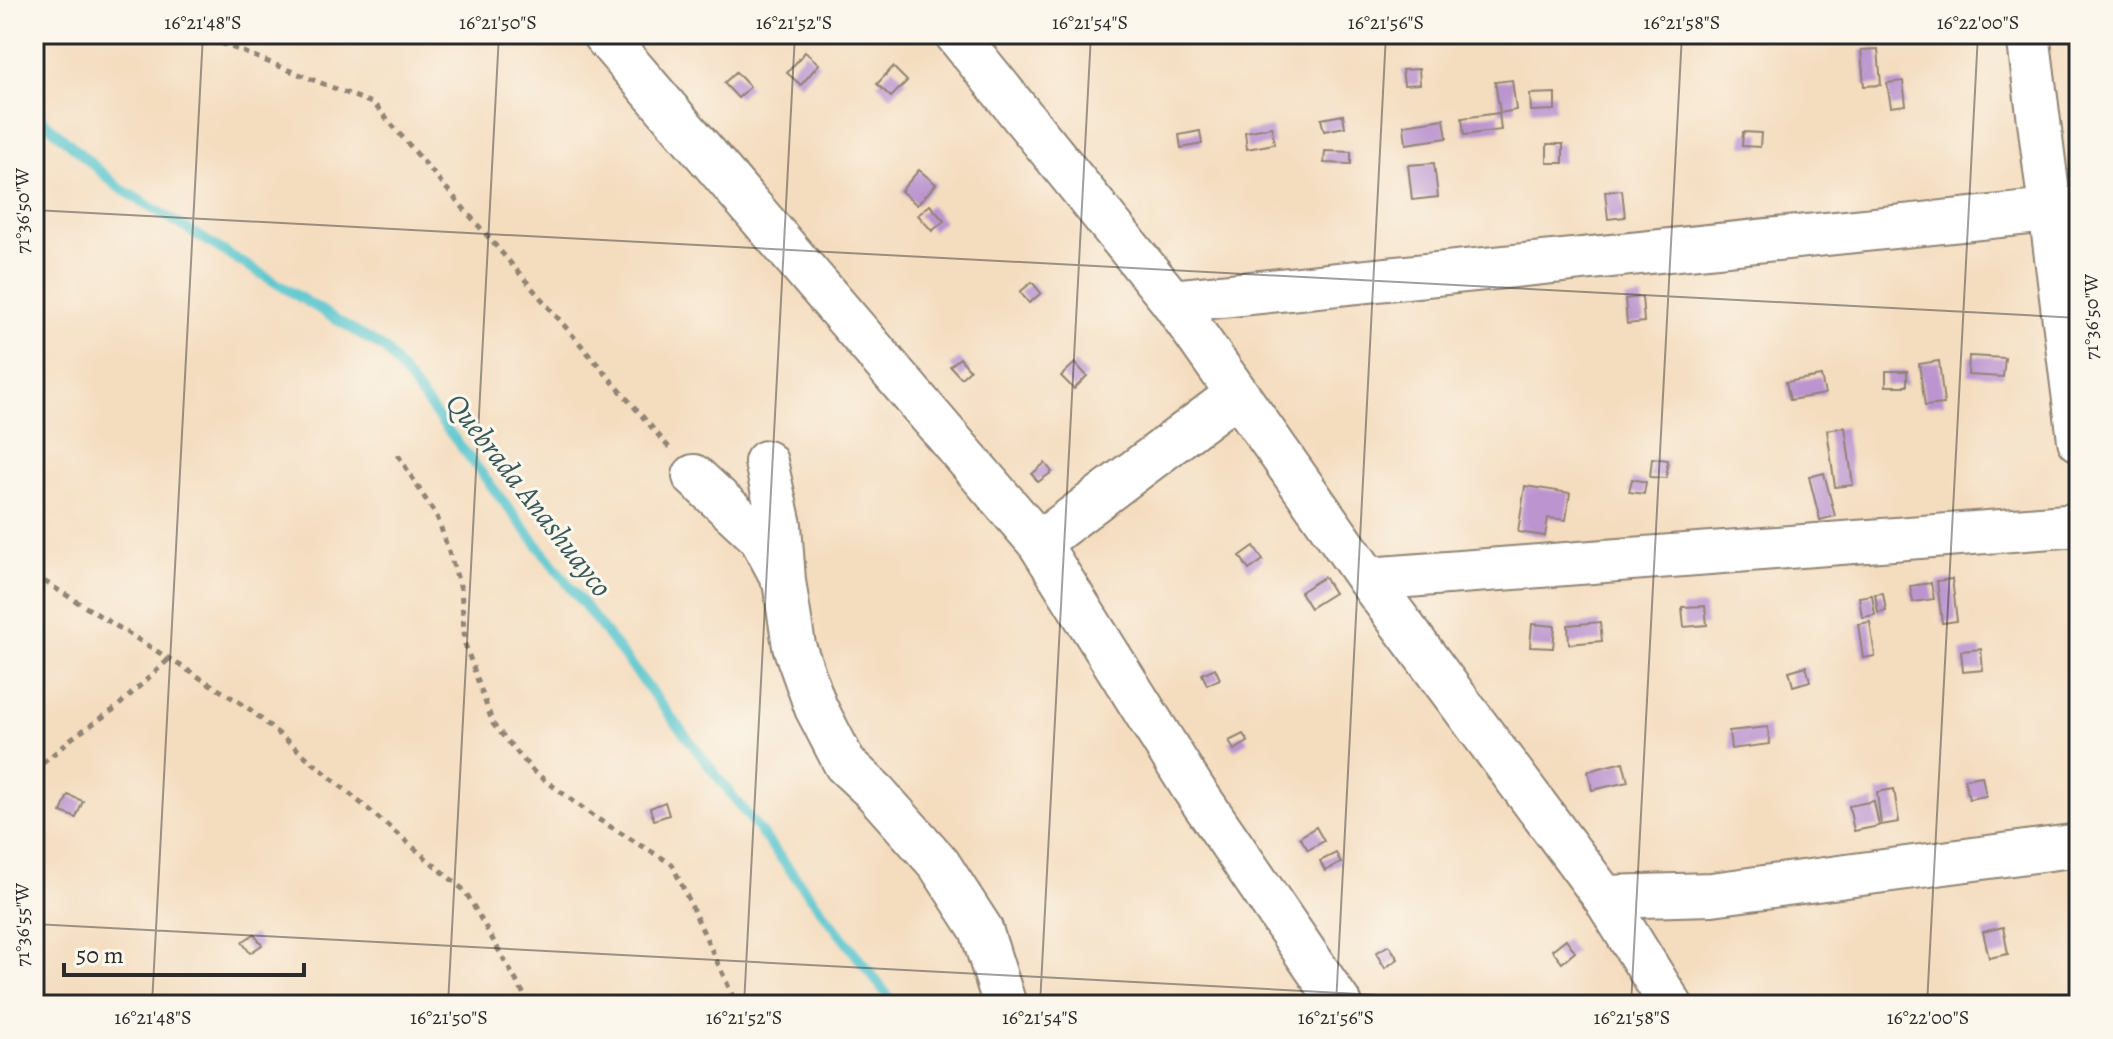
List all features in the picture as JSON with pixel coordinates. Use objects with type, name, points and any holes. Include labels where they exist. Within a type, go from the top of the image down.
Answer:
[{"type":"street","points":[[603,34],[1039,543],[1192,787],[1341,1005]]},
{"type":"street","points":[[956,34],[1172,301],[1368,579],[1604,897],[1671,1005]]},
{"type":"street","points":[[2028,34],[2064,210],[2079,440]]},
{"type":"street","points":[[1172,301],[2064,210]]},
{"type":"street","points":[[1039,543],[1237,394]]},
{"type":"street","points":[[766,462],[780,525],[784,581],[794,646],[816,708],[845,764],[875,792],[939,864],[981,929],[1005,1005]]},
{"type":"street","points":[[694,476],[760,537],[784,581]]},
{"type":"street","points":[[1368,579],[2079,525]]},
{"type":"street","points":[[1604,897],[1712,894],[2079,845]]},
{"type":"path","points":[[198,34],[374,104],[694,476]]},
{"type":"path","points":[[398,455],[438,519],[461,589],[465,644],[493,724],[534,772],[596,818],[672,864],[737,1005]]},
{"type":"path","points":[[34,575],[247,707],[465,891],[530,1005]]},
{"type":"path","points":[[34,771],[72,738],[116,708],[169,659]]},
{"type":"building","points":[[1877,34],[1897,34],[1897,41],[1878,42]]},
{"type":"building","points":[[1878,49],[1881,85],[1864,86],[1861,50]]},
{"type":"building","points":[[805,52],[819,64],[801,85],[787,73]]},
{"type":"building","points":[[893,67],[907,81],[891,97],[877,84]]},
{"type":"building","points":[[1419,69],[1420,84],[1404,85],[1402,70]]},
{"type":"building","points":[[736,72],[750,87],[738,98],[724,83]]},
{"type":"building","points":[[1512,80],[1516,110],[1500,113],[1495,82]]},
{"type":"building","points":[[1903,81],[1906,105],[1891,107],[1887,83]]},
{"type":"building","points":[[1555,93],[1555,110],[1531,111],[1530,94]]},
{"type":"building","points":[[1499,113],[1501,130],[1464,135],[1462,118]]},
{"type":"building","points":[[1343,115],[1345,127],[1324,131],[1321,119]]},
{"type":"building","points":[[1444,119],[1447,138],[1406,144],[1404,125]]},
{"type":"building","points":[[1272,127],[1274,144],[1247,149],[1245,132]]},
{"type":"building","points":[[1200,131],[1202,144],[1181,148],[1179,135]]},
{"type":"building","points":[[1743,132],[1761,133],[1760,147],[1742,146]]},
{"type":"building","points":[[1547,144],[1563,144],[1563,163],[1547,163]]},
{"type":"building","points":[[1325,151],[1351,152],[1351,164],[1324,163]]},
{"type":"building","points":[[1434,163],[1438,197],[1412,200],[1408,165]]},
{"type":"building","points":[[919,170],[936,184],[917,205],[901,191]]},
{"type":"building","points":[[1622,190],[1625,217],[1608,219],[1605,192]]},
{"type":"building","points":[[930,205],[944,221],[932,231],[918,215]]},
{"type":"building","points":[[1032,282],[1041,293],[1029,303],[1020,292]]},
{"type":"building","points":[[1642,297],[1644,322],[1627,324],[1625,299]]},
{"type":"building","points":[[1969,356],[2005,358],[2003,377],[1968,375]]},
{"type":"building","points":[[960,358],[970,370],[961,378],[950,366]]},
{"type":"building","points":[[1939,361],[1944,404],[1925,406],[1919,364]]},
{"type":"building","points":[[1075,363],[1087,376],[1074,389],[1061,376]]},
{"type":"building","points":[[1886,371],[1907,371],[1907,386],[1886,386]]},
{"type":"building","points":[[1821,376],[1825,394],[1790,400],[1786,382]]},
{"type":"building","points":[[1845,427],[1853,485],[1835,487],[1827,430]]},
{"type":"building","points":[[1652,458],[1668,460],[1666,478],[1650,477]]},
{"type":"building","points":[[1045,463],[1052,472],[1038,482],[1032,474]]},
{"type":"building","points":[[1824,473],[1835,516],[1820,520],[1809,477]]},
{"type":"building","points":[[1632,479],[1646,482],[1644,494],[1629,492]]},
{"type":"building","points":[[1525,486],[1570,493],[1566,520],[1548,518],[1545,536],[1518,532]]},
{"type":"building","points":[[1254,546],[1263,560],[1249,570],[1240,556]]},
{"type":"building","points":[[1324,577],[1334,593],[1310,608],[1300,592]]},
{"type":"building","points":[[1952,579],[1957,621],[1942,623],[1937,581]]},
{"type":"building","points":[[1931,583],[1934,599],[1913,602],[1910,586]]},
{"type":"building","points":[[1883,593],[1886,611],[1878,613],[1875,594]]},
{"type":"building","points":[[1872,595],[1875,615],[1862,617],[1859,597]]},
{"type":"building","points":[[1705,606],[1707,625],[1684,627],[1682,607]]},
{"type":"building","points":[[1600,622],[1602,641],[1569,644],[1568,625]]},
{"type":"building","points":[[1870,622],[1875,656],[1863,658],[1858,624]]},
{"type":"building","points":[[1532,624],[1555,626],[1553,648],[1530,647]]},
{"type":"building","points":[[1981,649],[1983,670],[1963,672],[1961,651]]},
{"type":"building","points":[[1806,666],[1810,681],[1793,686],[1789,671]]},
{"type":"building","points":[[1215,668],[1220,679],[1207,685],[1202,674]]},
{"type":"building","points":[[1768,727],[1770,744],[1731,749],[1729,731]]},
{"type":"building","points":[[1243,734],[1248,742],[1234,750],[1229,741]]},
{"type":"building","points":[[1623,762],[1628,782],[1592,790],[1588,771]]},
{"type":"building","points":[[1982,776],[1986,796],[1969,799],[1964,779]]},
{"type":"building","points":[[1894,789],[1899,822],[1881,825],[1877,792]]},
{"type":"building","points":[[68,795],[83,801],[76,818],[61,812]]},
{"type":"building","points":[[1874,801],[1879,826],[1854,831],[1849,806]]},
{"type":"building","points":[[665,802],[669,815],[654,820],[650,808]]},
{"type":"building","points":[[1316,827],[1324,841],[1308,850],[1300,837]]},
{"type":"building","points":[[1336,853],[1341,863],[1325,871],[1320,861]]},
{"type":"building","points":[[2003,927],[2008,954],[1989,958],[1983,932]]},
{"type":"building","points":[[254,934],[262,945],[250,953],[242,942]]},
{"type":"building","points":[[1566,939],[1575,952],[1562,963],[1552,950]]},
{"type":"building","points":[[1389,945],[1398,959],[1385,968],[1376,953]]},
{"type":"waterway","name":"Quebrada Anashuayco","points":[[34,112],[118,187],[385,349],[895,1005]]}]
